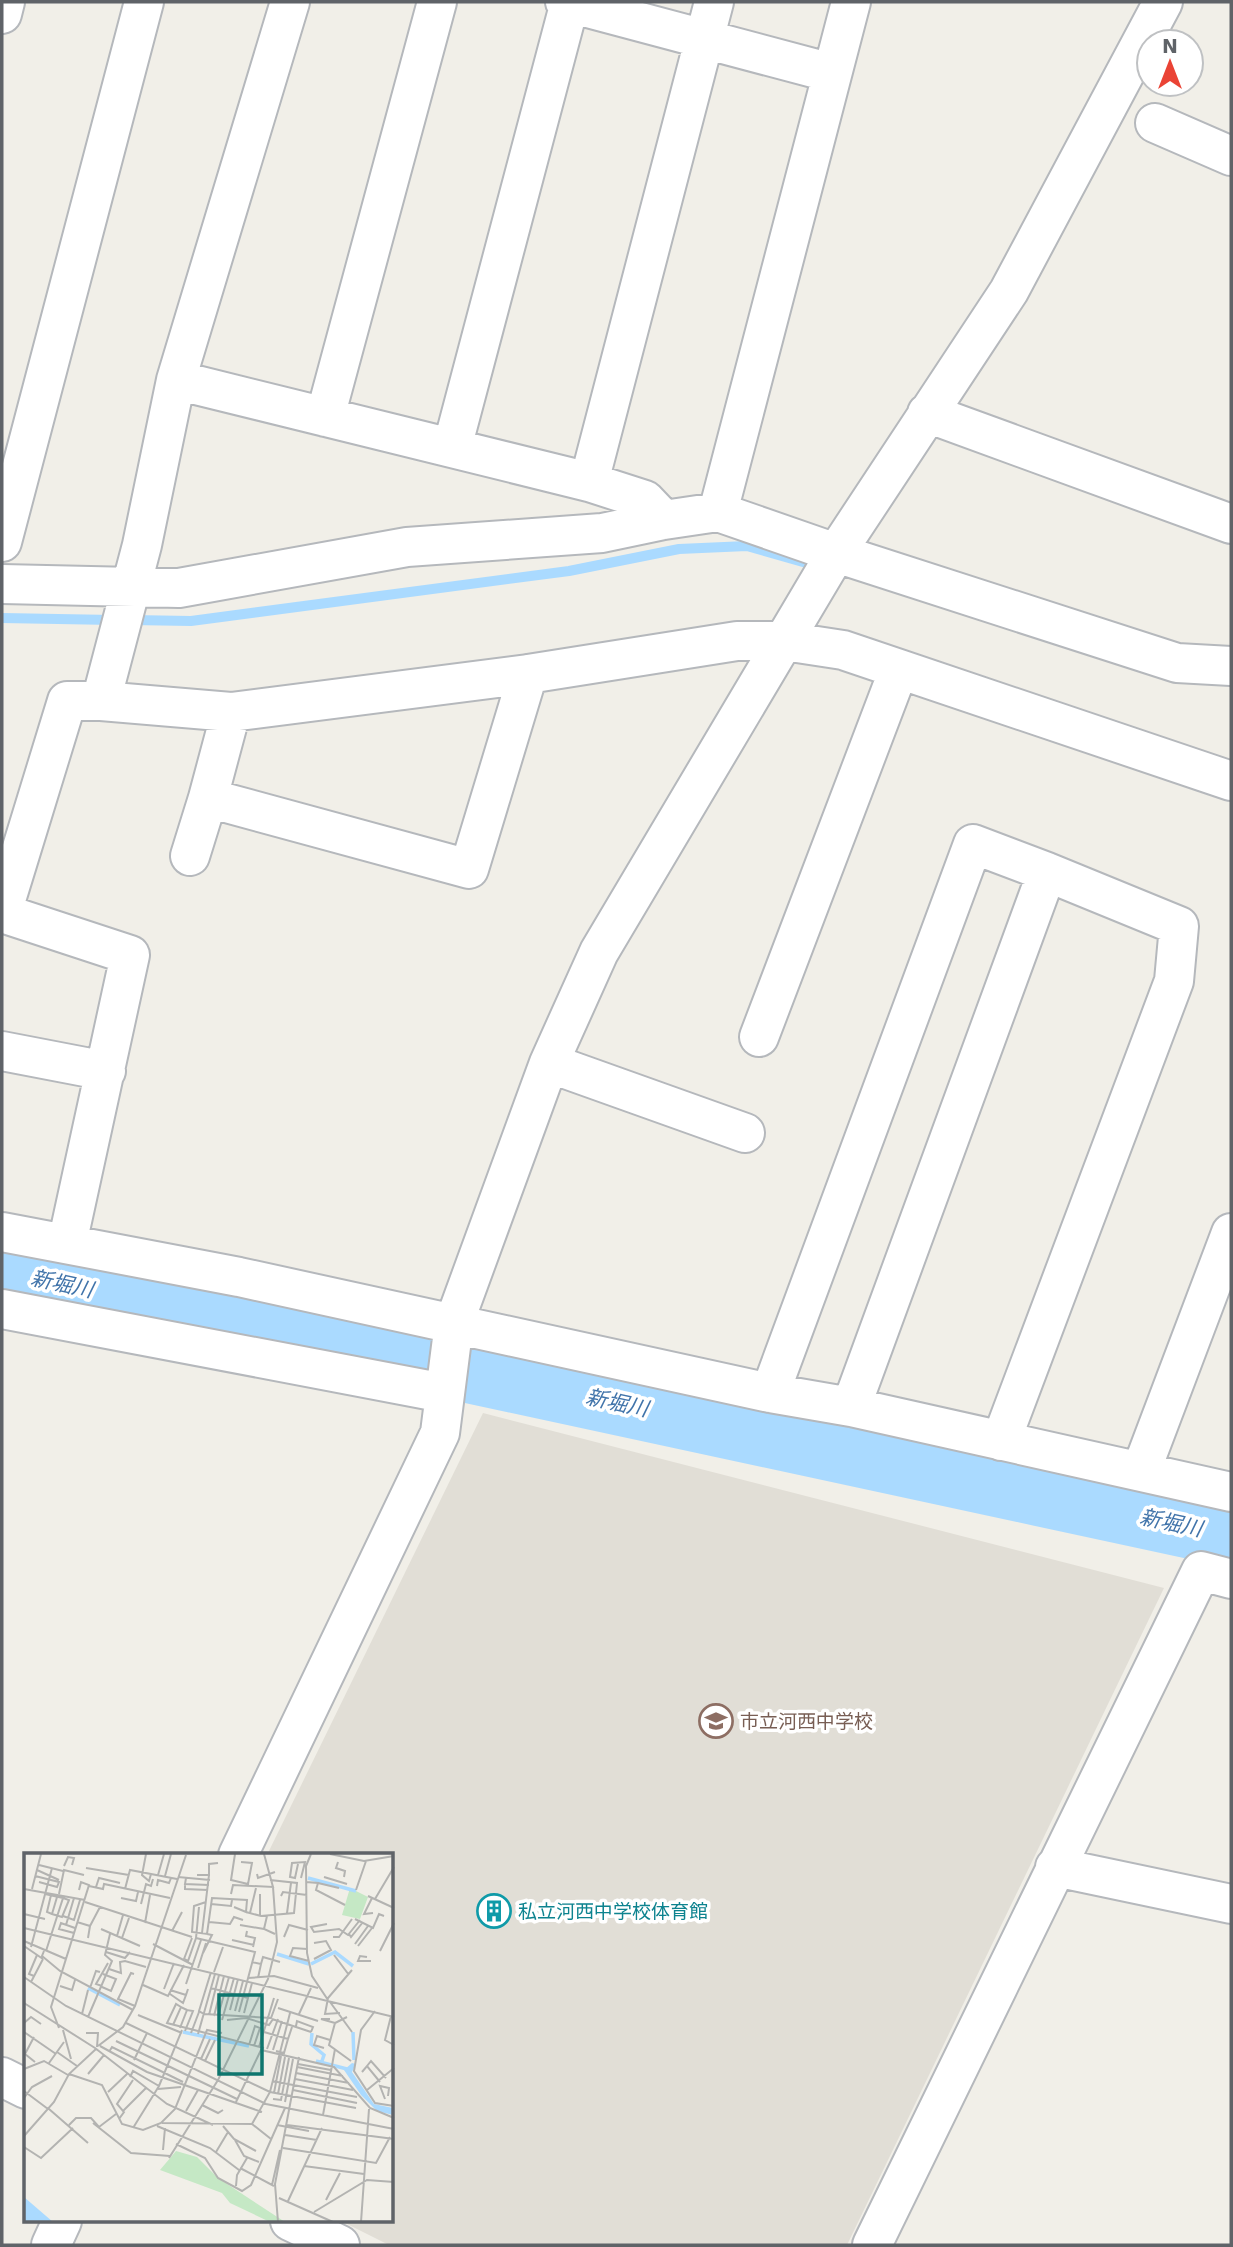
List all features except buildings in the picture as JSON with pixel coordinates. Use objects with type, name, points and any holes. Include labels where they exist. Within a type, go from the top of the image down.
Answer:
[{"type":"street","points":[[2,14],[5,2]]},
{"type":"street","points":[[2,542],[144,2]]},
{"type":"street","points":[[101,701],[132,588],[176,380],[290,2]]},
{"type":"street","points":[[325,417],[437,2]]},
{"type":"street","points":[[452,448],[568,2],[832,73]]},
{"type":"street","points":[[589,482],[714,2]]},
{"type":"street","points":[[718,513],[852,2]]},
{"type":"street","points":[[239,1853],[440,1433],[454,1323],[549,1063],[599,952],[836,553],[1009,291],[1163,2]]},
{"type":"street","points":[[1155,123],[1231,156]]},
{"type":"street","points":[[176,380],[589,482],[645,500],[664,520]]},
{"type":"street","points":[[927,413],[1231,524]]},
{"type":"street","points":[[2,584],[179,588],[407,547],[602,533],[664,520],[718,513],[1177,663],[1231,666]]},
{"type":"street","points":[[66,1244],[130,955],[2,913],[66,701],[101,701],[231,712],[528,674],[737,640],[784,640],[844,650],[1231,781]]},
{"type":"street","points":[[760,1037],[899,669]]},
{"type":"street","points":[[208,799],[469,869],[528,674]]},
{"type":"street","points":[[190,856],[231,712]]},
{"type":"street","points":[[770,1392],[973,844],[1179,926],[1174,981],[1001,1440]]},
{"type":"street","points":[[851,1407],[1047,872]]},
{"type":"street","points":[[2,1051],[106,1071]]},
{"type":"street","points":[[549,1063],[745,1133]]},
{"type":"street","points":[[2,1232],[239,1277],[1231,1491]]},
{"type":"street","points":[[1141,1471],[1231,1233]]},
{"type":"street","points":[[2,1309],[444,1392]]},
{"type":"street","points":[[872,2245],[1201,1572],[1231,1579]]},
{"type":"street","points":[[1055,1867],[1231,1904]]},
{"type":"street","points":[[2,2077],[24,2088]]},
{"type":"street","points":[[51,2245],[62,2222]]},
{"type":"street","points":[[292,2222],[340,2245]]},
{"type":"shaded area","name":"市立河西中学校","points":[[483,1413],[1164,1588],[847,2245],[389,2245],[343,2222],[394,2222],[394,1853],[268,1853]]},
{"type":"waterway","points":[[131,620],[191,621],[569,571],[679,549],[747,546],[817,566]]},
{"type":"waterway","points":[[2,618],[114,620]]},
{"type":"waterway","name":"新堀川","points":[[2,1271],[1231,1536]]},
{"type":"place","name":"市立河西中学校","points":[[716,1721]]},
{"type":"place","name":"私立河西中学校体育館","points":[[494,1911]]}]
